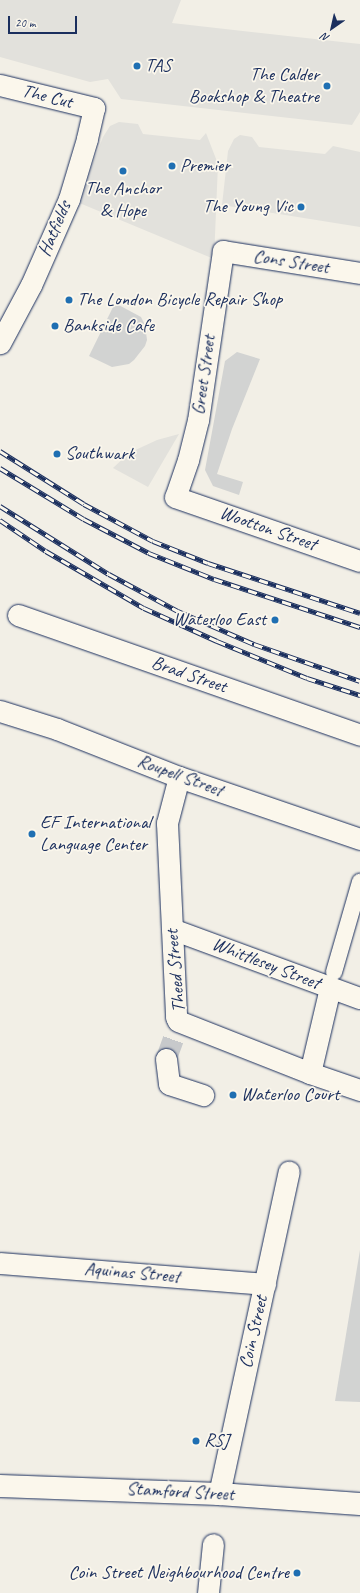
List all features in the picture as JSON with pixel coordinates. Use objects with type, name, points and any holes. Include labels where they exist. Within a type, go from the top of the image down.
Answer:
[{"type":"main road","name":"Stamford Street","points":[[0,1486],[219,1494],[360,1504]]},
{"type":"street","name":"The Cut","points":[[0,86],[94,108]]},
{"type":"street","name":"Hatfields","points":[[0,343],[34,278],[68,199],[87,139],[94,108]]},
{"type":"street","name":"Cons Street","points":[[223,251],[360,274]]},
{"type":"street","name":"Greet Street","points":[[175,497],[188,460],[198,420],[223,251]]},
{"type":"street","name":"Wootton Street","points":[[175,497],[360,561]]},
{"type":"street","name":"Brad Street","points":[[18,615],[123,646],[360,735]]},
{"type":"street","name":"Roupell Street","points":[[0,711],[57,729],[178,777],[360,839]]},
{"type":"street","name":"Theed Street","points":[[178,777],[167,823],[177,1026],[360,1090]]},
{"type":"street","points":[[310,1073],[332,980],[360,882]]},
{"type":"street","name":"Whittlesey Street","points":[[172,929],[332,980],[360,998]]},
{"type":"street","points":[[166,1059],[169,1084],[203,1095]]},
{"type":"street","name":"Coin Street","points":[[219,1494],[288,1171]]},
{"type":"street","name":"Aquinas Street","points":[[0,1263],[265,1284]]},
{"type":"street","points":[[208,1593],[213,1544]]},
{"type":"shaded area","points":[[0,0],[181,0],[172,23],[360,44],[360,112],[352,125],[121,99],[108,79],[90,82],[0,57]]},
{"type":"shaded area","points":[[119,122],[138,124],[143,134],[200,140],[206,133],[218,164],[214,259],[77,202],[103,137],[110,126]]},
{"type":"shaded area","points":[[240,135],[252,137],[259,147],[325,154],[333,146],[360,152],[360,227],[222,205],[228,151],[234,139]]},
{"type":"shaded area","points":[[115,303],[141,317],[145,325],[147,340],[145,346],[129,364],[112,367],[89,356]]},
{"type":"shaded area","points":[[237,352],[260,359],[232,429],[217,474],[243,482],[239,495],[213,486],[205,470],[225,361]]},
{"type":"shaded area","points":[[179,434],[148,487],[113,468],[129,453],[157,440]]},
{"type":"shaded area","points":[[360,1250],[360,1402],[335,1401]]},
{"type":"tunnel","points":[[166,1059],[176,1031]]},
{"type":"railway","points":[[0,451],[84,504],[153,541],[208,563],[360,613]]},
{"type":"railway","points":[[0,468],[84,519],[149,553],[214,579],[360,627]]},
{"type":"railway","points":[[0,506],[109,574],[178,611],[254,644],[360,681]]},
{"type":"railway","points":[[0,520],[46,551],[144,608],[217,641],[307,678],[360,695]]},
{"type":"place","name":"TAS","points":[[137,66]]},
{"type":"place","name":"The Calder Bookshop & Theatre","points":[[327,86]]},
{"type":"place","name":"Premier","points":[[172,166]]},
{"type":"place","name":"The Anchor & Hope","points":[[123,171]]},
{"type":"place","name":"The Young Vic","points":[[301,207]]},
{"type":"place","name":"The London Bicycle Repair Shop","points":[[69,300]]},
{"type":"place","name":"Bankside Cafe","points":[[55,326]]},
{"type":"place","name":"Southwark","points":[[57,454]]},
{"type":"place","name":"Waterloo East","points":[[275,620]]},
{"type":"place","name":"EF International Language Center","points":[[32,834]]},
{"type":"place","name":"Waterloo Court","points":[[233,1095]]},
{"type":"place","name":"RSJ","points":[[196,1441]]},
{"type":"place","name":"Coin Street Neighbourhood Centre","points":[[297,1573]]}]
